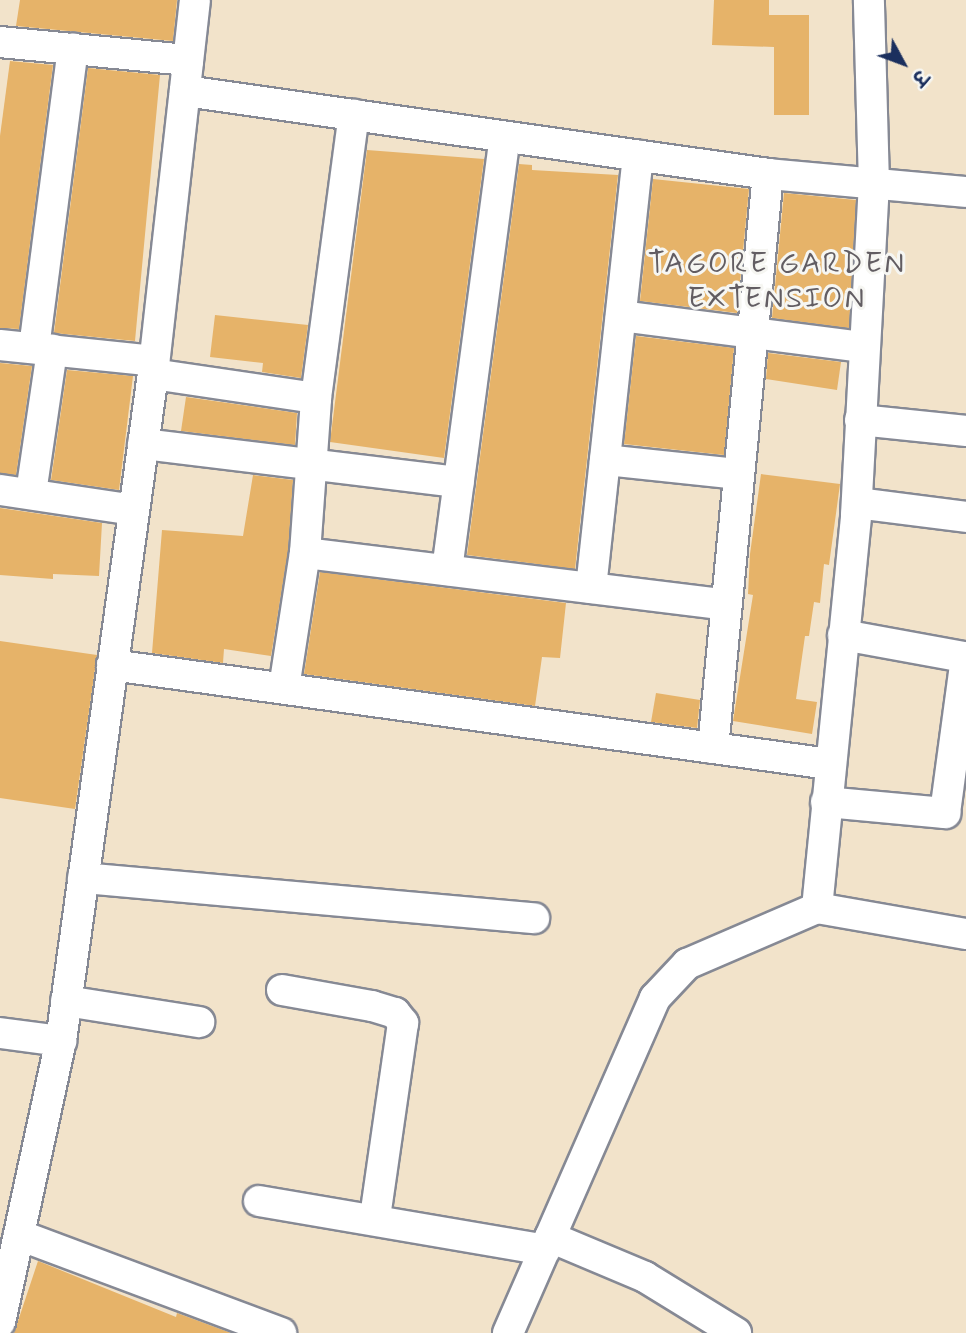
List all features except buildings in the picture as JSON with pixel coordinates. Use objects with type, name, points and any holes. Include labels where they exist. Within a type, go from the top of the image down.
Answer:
[{"type":"street","points":[[0,1322],[61,1041],[153,368],[195,0]]},
{"type":"street","points":[[817,908],[829,764],[857,503],[862,347],[874,184],[869,0]]},
{"type":"street","points":[[0,42],[188,60]]},
{"type":"street","points":[[30,493],[73,49]]},
{"type":"street","points":[[184,91],[768,174],[966,192]]},
{"type":"street","points":[[284,688],[305,553],[316,398],[354,116]]},
{"type":"street","points":[[447,570],[505,137]]},
{"type":"street","points":[[591,588],[638,156]]},
{"type":"street","points":[[713,748],[768,174]]},
{"type":"street","points":[[621,316],[754,330],[862,347]]},
{"type":"street","points":[[0,345],[43,349],[316,398]]},
{"type":"street","points":[[860,420],[966,430]]},
{"type":"street","points":[[143,443],[459,482]]},
{"type":"street","points":[[605,460],[738,474]]},
{"type":"street","points":[[0,490],[134,510]]},
{"type":"street","points":[[857,503],[966,517]]},
{"type":"street","points":[[305,553],[726,605]]},
{"type":"street","points":[[826,802],[956,815],[965,657],[843,635]]},
{"type":"street","points":[[113,665],[829,764]]},
{"type":"street","points":[[83,878],[534,918]]},
{"type":"street","points":[[508,1333],[655,998],[687,964],[817,908],[966,934]]},
{"type":"street","points":[[282,990],[372,1006],[394,1013],[403,1023],[375,1218]]},
{"type":"street","points":[[66,1001],[198,1021]]},
{"type":"street","points":[[0,1033],[61,1041]]},
{"type":"street","points":[[259,1201],[548,1243],[645,1277],[736,1333]]},
{"type":"street","points":[[19,1235],[281,1333]]},
{"type":"district","name":"TAGORE GARDEN EXTENSION","points":[[777,281]]}]
